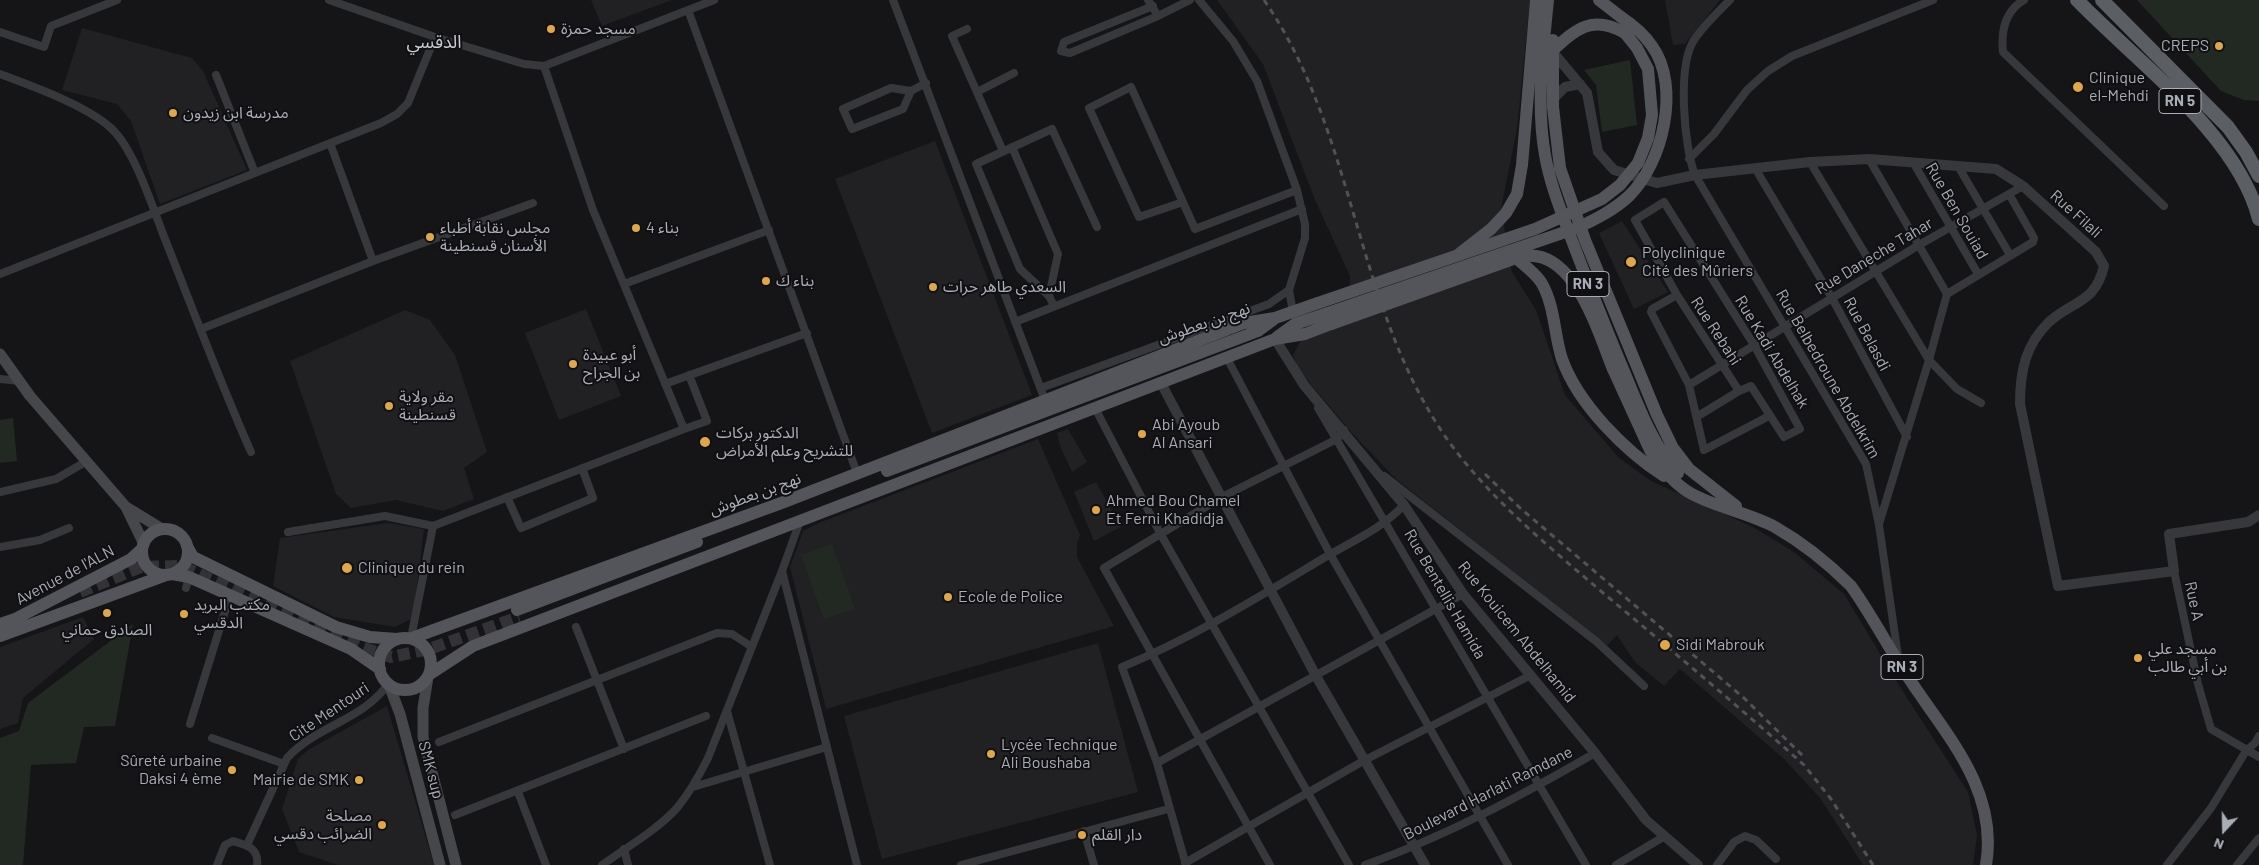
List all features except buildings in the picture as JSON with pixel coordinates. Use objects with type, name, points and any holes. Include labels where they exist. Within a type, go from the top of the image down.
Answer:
[{"type":"highway","points":[[2073,0],[2091,14]]},
{"type":"highway","name":"RN 5","points":[[2077,0],[2209,131],[2242,178],[2259,219]]},
{"type":"highway","name":"RN 5","points":[[2102,0],[2228,128],[2246,152],[2259,176]]},
{"type":"main road","points":[[1455,257],[1492,229],[1506,213],[1517,194],[1522,165],[1536,0]]},
{"type":"main road","name":"RN 3","points":[[1548,0],[1541,75],[1541,121],[1545,155],[1555,193],[1597,308],[1657,445],[1670,464],[1683,478],[1748,515],[1774,527],[1828,564],[1851,586],[1899,663],[1972,773],[1987,815],[1988,852],[1986,865]]},
{"type":"main road","name":"RN 3","points":[[1557,0],[1552,51],[1553,99],[1560,168],[1585,240],[1657,415],[1673,448],[1689,470],[1748,515]]},
{"type":"main road","points":[[1329,319],[1577,228],[1606,214],[1630,195],[1646,176],[1657,152],[1665,120],[1665,97],[1661,65],[1653,47],[1638,29],[1598,0]]},
{"type":"main road","points":[[1275,318],[1535,229],[1602,200],[1620,185],[1632,170],[1648,138],[1652,116],[1652,92],[1648,69],[1637,48],[1625,33],[1610,24],[1596,24],[1579,28],[1552,51]]},
{"type":"main road","points":[[162,529],[152,533],[143,546],[142,555],[148,567],[159,574],[169,574],[187,582],[230,595],[351,649],[380,669],[389,684],[408,690],[419,686],[429,675],[473,646],[1275,339],[1294,324],[1329,319],[1528,254],[1540,255],[1566,272],[1576,286],[1650,450],[1657,462],[1677,483]]},
{"type":"main road","points":[[1516,258],[1541,282],[1551,310],[1562,359],[1574,385],[1600,419],[1644,463],[1692,494],[1748,515]]},
{"type":"main road","name":"نهج بن بعطوش","points":[[412,638],[857,473],[1043,394],[1244,323],[1275,318]]},
{"type":"main road","name":"نهج بن بعطوش","points":[[1223,359],[1147,382],[1038,424],[518,613],[1258,331],[1275,318]]},
{"type":"main road","points":[[0,354],[30,396],[126,507],[143,546]]},
{"type":"main road","points":[[126,507],[162,529],[179,534],[193,557],[336,627],[370,637],[412,638],[419,641],[429,652],[431,659],[423,708],[423,737],[456,865]]},
{"type":"main road","name":"Avenue de l'ALN","points":[[0,624],[15,619],[131,559],[143,546]]},
{"type":"main road","points":[[0,636],[169,574],[183,566],[186,560],[187,546]]},
{"type":"main road","points":[[0,630],[17,624],[80,592]]},
{"type":"main road","points":[[380,669],[381,654],[390,642],[396,639]]},
{"type":"main road","name":"SMK sup","points":[[389,684],[400,714],[440,865]]},
{"type":"street","points":[[0,32],[44,47],[51,26],[117,0]]},
{"type":"street","points":[[329,0],[435,38],[524,64],[544,66],[714,0]]},
{"type":"street","points":[[893,0],[1043,394],[1269,304],[1290,290]]},
{"type":"street","points":[[1158,16],[1150,3],[1100,28],[1064,42],[1061,51],[1070,53],[1158,16],[1190,0]]},
{"type":"street","points":[[1199,0],[1233,41],[1257,81],[1297,190],[1302,209],[1305,238],[1290,290],[1293,312]]},
{"type":"street","name":"Rue Belbedroune Abdelkrim","points":[[1730,0],[1694,40],[1686,58],[1685,78],[1689,159],[1695,175],[1866,464],[1879,524],[1899,663]]},
{"type":"street","points":[[1689,159],[1714,134],[1747,90],[1768,71],[1792,56],[1933,0]]},
{"type":"street","points":[[2019,1],[2006,20],[2001,36],[2003,52],[2164,206]]},
{"type":"street","points":[[688,10],[857,473]]},
{"type":"street","points":[[1100,28],[1104,38]]},
{"type":"street","points":[[967,29],[952,36],[1003,151]]},
{"type":"street","points":[[0,274],[381,123],[396,114],[408,103],[435,38]]},
{"type":"street","name":"Rue Filali","points":[[1552,51],[1587,93],[1598,152],[1614,170],[1657,182],[1695,175],[1810,162],[1869,159],[1996,169],[2023,186],[2096,252],[2104,266],[2101,279],[2092,294],[2050,321],[2037,335],[2020,377],[2020,404],[2057,585],[2174,571]]},
{"type":"street","points":[[544,66],[593,210],[684,429]]},
{"type":"street","points":[[977,92],[1014,73]]},
{"type":"street","points":[[0,74],[44,91],[110,127],[120,137],[155,213],[251,452]]},
{"type":"street","points":[[216,75],[255,173]]},
{"type":"street","points":[[911,91],[903,109],[852,129],[843,109],[891,88],[911,91],[926,83]]},
{"type":"street","points":[[1553,99],[1565,87],[1580,84]]},
{"type":"street","points":[[1183,202],[1140,217],[1089,108],[1131,87],[1183,202],[1195,229],[1297,190]]},
{"type":"street","points":[[1054,306],[1049,296],[1020,268],[976,164],[1052,129],[1097,227]]},
{"type":"street","points":[[330,143],[373,261]]},
{"type":"street","points":[[1012,147],[1058,254],[1049,296]]},
{"type":"street","points":[[1869,159],[1947,294]]},
{"type":"street","points":[[1810,162],[1930,360],[1957,389],[1981,403]]},
{"type":"street","name":"Rue Ben Souiad","points":[[1913,162],[1978,274]]},
{"type":"street","points":[[1958,166],[2010,255]]},
{"type":"street","name":"Rue Belasdi","points":[[1755,168],[1832,298],[1907,437]]},
{"type":"street","name":"Rue Daneche Tahar","points":[[1689,385],[1949,227],[2023,186]]},
{"type":"street","points":[[1879,524],[1930,360],[1947,294],[2033,242],[2034,238],[2009,194]]},
{"type":"street","name":"Rue Kadi Abdelhak","points":[[1635,220],[1664,202],[1754,345],[1801,427],[1784,437]]},
{"type":"street","points":[[201,329],[373,261],[533,203]]},
{"type":"street","points":[[1016,322],[1302,209]]},
{"type":"street","name":"Rue Rebahi","points":[[1635,220],[1677,295],[1739,391],[1751,386],[1784,437]]},
{"type":"street","points":[[624,284],[769,230]]},
{"type":"street","points":[[1677,295],[1652,309],[1651,312],[1689,385],[1705,450],[1769,416]]},
{"type":"street","points":[[665,384],[807,333]]},
{"type":"street","name":"Rue Kouicem Abdelhamid","points":[[1275,339],[1304,385],[1341,435],[1375,469],[1404,505],[1463,594],[1595,753],[1646,820],[1698,865]]},
{"type":"street","points":[[1223,359],[1284,466],[1330,554],[1508,865]]},
{"type":"street","points":[[288,532],[385,516],[433,526],[707,421],[689,375]]},
{"type":"street","points":[[0,379],[20,381]]},
{"type":"street","points":[[1160,383],[1316,676],[1425,865]]},
{"type":"street","points":[[1698,416],[1739,391]]},
{"type":"street","points":[[1095,408],[1160,533],[1348,865]]},
{"type":"street","points":[[1270,865],[1104,568],[1222,497],[1341,435]]},
{"type":"street","name":"Rue Bentellis Hamida","points":[[1341,435],[1387,522],[1486,698],[1586,865]]},
{"type":"street","points":[[0,492],[56,479],[87,461]]},
{"type":"street","points":[[507,497],[520,528],[593,498],[582,468]]},
{"type":"street","points":[[1375,469],[1597,642],[1644,686]]},
{"type":"street","points":[[1404,505],[1387,522],[1212,623],[1152,655],[1122,667],[1156,763],[1168,809],[1186,864],[1308,795],[1365,760],[1428,726],[1531,675]]},
{"type":"street","points":[[2174,571],[2169,534],[2248,522],[2259,515]]},
{"type":"street","points":[[602,865],[675,809],[693,787],[708,758],[782,571],[800,520]]},
{"type":"street","points":[[412,638],[433,526]]},
{"type":"street","points":[[0,546],[40,540],[69,528]]},
{"type":"street","points":[[782,571],[857,865]]},
{"type":"street","name":"Rue A","points":[[2174,571],[2198,684],[2211,728],[2246,751],[2259,757]]},
{"type":"street","points":[[1156,763],[1463,594]]},
{"type":"street","points":[[190,724],[230,595]]},
{"type":"street","points":[[576,627],[624,749]]},
{"type":"street","points":[[439,742],[717,633],[732,634],[752,647]]},
{"type":"street","name":"Cite Mentouri","points":[[247,845],[284,764],[297,748],[373,702],[389,684]]},
{"type":"street","points":[[726,712],[770,865]]},
{"type":"street","points":[[455,815],[518,792],[706,716]]},
{"type":"street","points":[[2167,865],[2211,808],[2246,751],[2255,743],[2259,736]]},
{"type":"street","points":[[212,738],[284,764]]},
{"type":"street","points":[[693,787],[827,747]]},
{"type":"street","name":"Boulevard Harlati Ramdane","points":[[1365,865],[1416,847],[1480,816],[1595,753]]},
{"type":"street","points":[[518,792],[546,865]]},
{"type":"street","points":[[961,865],[1168,809]]},
{"type":"street","points":[[1084,831],[1094,865]]},
{"type":"street","points":[[1616,865],[1664,836]]},
{"type":"street","points":[[1717,865],[1734,842],[1746,836],[1756,840],[1776,859]]},
{"type":"street","points":[[2238,865],[2259,838]]},
{"type":"street","points":[[217,865],[228,843],[233,841],[247,845],[256,854],[257,865]]},
{"type":"street","points":[[624,849],[628,865]]},
{"type":"shaded area","points":[[591,0],[672,0],[602,26]]},
{"type":"shaded area","points":[[1217,0],[1530,0],[1517,129],[1501,209],[1512,272],[1536,310],[1565,395],[1619,458],[1651,481],[1753,527],[1794,552],[1844,594],[1902,690],[1968,792],[1977,835],[1973,865],[1863,865],[1820,798],[1783,758],[1680,669],[1664,686],[1635,662],[1617,635],[1607,646],[1396,479],[1351,432],[1298,369],[1293,355],[1301,340],[1349,300],[1350,276],[1315,200],[1263,64]]},
{"type":"shaded area","points":[[1665,0],[1720,0],[1685,44],[1673,45]]},
{"type":"shaded area","name":"CREPS","points":[[2137,0],[2259,0],[2259,101],[2244,100],[2221,91]]},
{"type":"shaded area","name":"مدرسة ابن زيدون","points":[[82,28],[192,58],[203,71],[247,170],[160,204],[131,121],[117,104],[62,90]]},
{"type":"shaded area","points":[[1630,60],[1637,125],[1602,132],[1596,85],[1584,70]]},
{"type":"shaded area","name":"السعدي طاهر حرات","points":[[935,141],[1032,395],[932,433],[835,179]]},
{"type":"shaded area","name":"Polyclinique Cité des Mûriers","points":[[1622,221],[1668,292],[1634,309],[1599,233]]},
{"type":"shaded area","name":"أبو عبيدة بن الجراح","points":[[586,309],[621,396],[559,420],[525,333]]},
{"type":"shaded area","name":"مقر ولاية قسنطينة","points":[[405,310],[430,320],[455,355],[487,452],[464,468],[474,499],[443,511],[396,500],[351,508],[336,494],[290,361]]},
{"type":"shaded area","points":[[13,418],[17,461],[0,463],[0,420]]},
{"type":"shaded area","points":[[1068,429],[1087,462],[1072,472],[1060,446],[1057,433]]},
{"type":"shaded area","name":"Ecole de Police","points":[[1038,439],[1080,535],[1077,544],[1077,557],[1114,626],[826,709],[790,567],[803,531],[821,522]]},
{"type":"shaded area","name":"Ahmed Bou Chamel Et Ferni Khadidja","points":[[1096,482],[1121,527],[1094,541],[1074,492]]},
{"type":"shaded area","name":"Clinique du rein","points":[[388,523],[424,529],[413,618],[395,627],[334,617],[273,586],[280,538]]},
{"type":"shaded area","points":[[832,544],[855,609],[824,619],[801,555]]},
{"type":"shaded area","points":[[83,617],[94,639],[23,698],[18,723],[0,729],[0,647]]},
{"type":"shaded area","points":[[133,624],[115,726],[84,727],[76,763],[31,765],[23,865],[0,865],[0,738],[19,731],[28,703]]},
{"type":"shaded area","name":"Lycée Technique Ali Boushaba","points":[[1098,643],[1138,792],[882,859],[844,716]]},
{"type":"shaded area","points":[[387,706],[434,865],[338,865],[299,852],[282,809],[298,759],[308,750]]},
{"type":"tunnel","points":[[80,592],[141,567],[181,566],[358,646],[391,657],[429,649],[519,617]]},
{"type":"railway","points":[[1264,0],[1293,48],[1316,100],[1335,153],[1385,314],[1406,366],[1432,416],[1449,441],[1488,488],[1532,531],[1804,765],[1831,799],[1873,865]]},
{"type":"railway","points":[[1485,474],[1520,508],[1744,698],[1803,756]]},
{"type":"place","name":"مسجد حمزة","points":[[551,29]]},
{"type":"place","name":"CREPS","points":[[2219,46]]},
{"type":"place","name":"Clinique el-Mehdi","points":[[2078,87]]},
{"type":"place","name":"مدرسة ابن زيدون","points":[[173,113]]},
{"type":"place","name":"بناء 4","points":[[636,228]]},
{"type":"place","name":"مجلس نقابة أطباء الأسنان قسنطينة","points":[[430,237]]},
{"type":"place","name":"Polyclinique Cité des Mûriers","points":[[1631,262]]},
{"type":"place","name":"بناء ك","points":[[766,281]]},
{"type":"place","name":"السعدي طاهر حرات","points":[[933,287]]},
{"type":"place","name":"أبو عبيدة بن الجراح","points":[[573,364]]},
{"type":"place","name":"مقر ولاية قسنطينة","points":[[389,406]]},
{"type":"place","name":"Abi Ayoub Al Ansari","points":[[1142,434]]},
{"type":"place","name":"الدكتور بركات للتشريح وعلم الأمراض","points":[[705,442]]},
{"type":"place","name":"Ahmed Bou Chamel Et Ferni Khadidja","points":[[1096,510]]},
{"type":"place","name":"Clinique du rein","points":[[347,568]]},
{"type":"place","name":"Ecole de Police","points":[[948,597]]},
{"type":"place","name":"الصادق حماني","points":[[107,613]]},
{"type":"place","name":"مكتب البريد الدقسي","points":[[184,614]]},
{"type":"place","name":"Sidi Mabrouk","points":[[1665,645]]},
{"type":"place","name":"مسجد علي بن أبي طالب","points":[[2138,658]]},
{"type":"place","name":"Lycée Technique Ali Boushaba","points":[[991,754]]},
{"type":"place","name":"Sûreté urbaine Daksi 4 ème","points":[[232,770]]},
{"type":"place","name":"Mairie de SMK","points":[[359,780]]},
{"type":"place","name":"مصلحة الضرائب دقسي","points":[[382,825]]},
{"type":"place","name":"دار القلم","points":[[1082,835]]},
{"type":"district","name":"الدقسي","points":[[434,42]]}]
